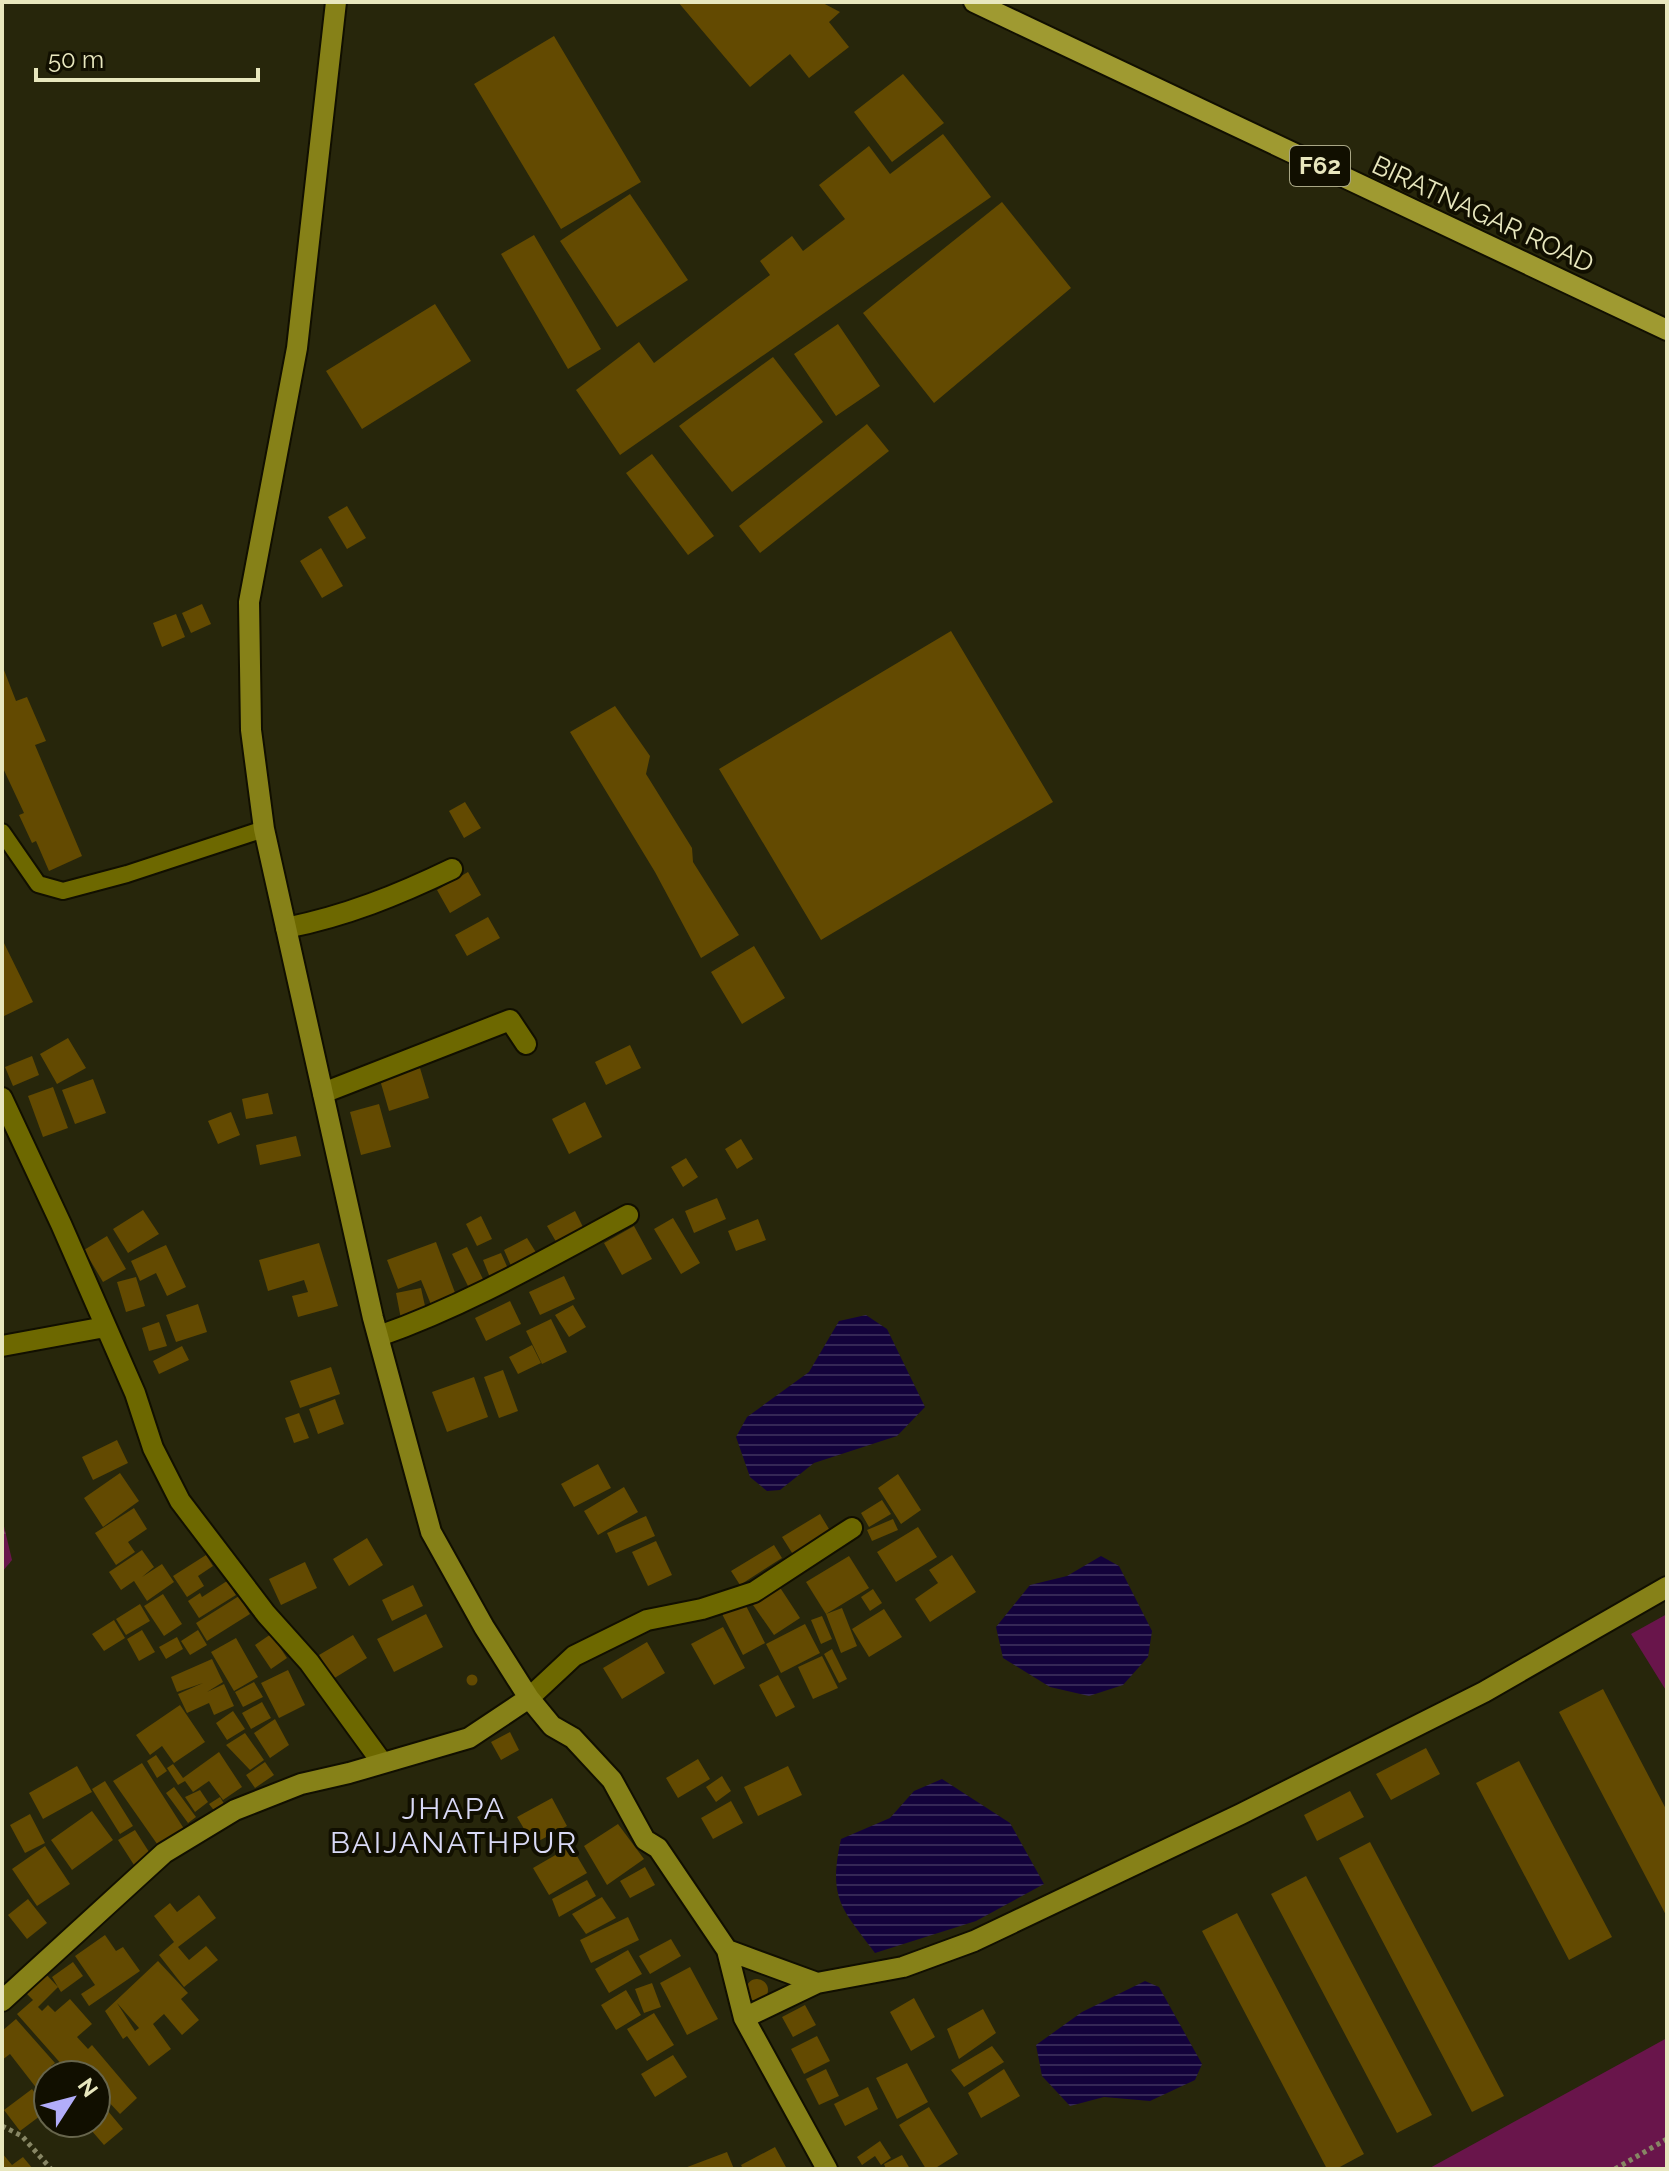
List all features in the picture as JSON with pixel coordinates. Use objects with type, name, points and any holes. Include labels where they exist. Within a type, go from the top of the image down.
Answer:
[{"type":"main road","name":"BIRATNAGAR ROAD","points":[[974,2],[1667,330]]},
{"type":"street","points":[[336,2],[297,348],[249,602],[251,730],[264,829],[323,1093],[379,1336],[431,1532],[484,1627],[529,1698],[552,1726],[573,1738],[612,1780],[645,1840],[658,1848],[727,1950],[744,2018],[827,2169]]},
{"type":"street","points":[[286,928],[337,918],[396,896],[452,869]]},
{"type":"street","points":[[323,1093],[510,1020],[526,1044]]},
{"type":"street","points":[[2,1098],[135,1393],[153,1448],[180,1501],[266,1614],[309,1662],[381,1761]]},
{"type":"street","points":[[379,1336],[433,1317],[495,1287],[628,1215]]},
{"type":"street","points":[[2,1346],[105,1327]]},
{"type":"street","points":[[2,2001],[164,1853],[235,1810],[301,1784],[469,1738],[529,1698],[574,1656],[647,1620],[702,1609],[754,1592],[852,1528]]},
{"type":"street","points":[[744,2018],[817,1983],[903,1967],[974,1941],[1241,1814],[1470,1699],[1667,1587]]},
{"type":"street","points":[[727,1950],[817,1983]]},
{"type":"lane","points":[[2,832],[38,884],[63,891],[127,874],[264,829]]},
{"type":"path","points":[[2,2126],[22,2136],[51,2169]]},
{"type":"path","points":[[1615,2169],[1667,2139]]},
{"type":"green space","points":[[2,1518],[12,1560],[2,1572]]},
{"type":"green space","points":[[1667,1614],[1667,1692],[1631,1634]]},
{"type":"green space","points":[[1667,2038],[1667,2169],[1428,2169]]},
{"type":"shaded area","points":[[866,1315],[887,1329],[925,1407],[897,1436],[814,1463],[780,1490],[767,1491],[750,1477],[736,1437],[747,1417],[809,1372],[839,1321]]},
{"type":"shaded area","points":[[1101,1556],[1119,1566],[1152,1631],[1148,1657],[1123,1685],[1089,1696],[1050,1687],[1003,1658],[996,1627],[1030,1585],[1067,1576]]},
{"type":"shaded area","points":[[942,1779],[1010,1823],[1044,1884],[976,1921],[875,1953],[840,1901],[836,1875],[841,1839],[890,1818],[914,1791]]},
{"type":"shaded area","points":[[1145,1981],[1159,1987],[1202,2064],[1195,2080],[1150,2101],[1104,2097],[1070,2106],[1042,2076],[1036,2045],[1082,2012]]},
{"type":"building","points":[[678,2],[821,2],[840,12],[829,22],[849,47],[809,78],[790,54],[750,87]]},
{"type":"building","points":[[554,36],[641,182],[561,229],[474,84]]},
{"type":"building","points":[[903,74],[944,123],[892,162],[854,112]]},
{"type":"building","points":[[943,134],[991,197],[620,455],[576,390],[639,342],[654,363],[770,275],[760,261],[792,236],[803,251],[845,219],[819,185],[869,146],[890,174]]},
{"type":"building","points":[[630,194],[688,280],[617,327],[560,241]]},
{"type":"building","points":[[1002,202],[1071,288],[934,403],[863,313]]},
{"type":"building","points":[[534,235],[601,349],[568,369],[501,254]]},
{"type":"building","points":[[435,304],[471,361],[362,429],[326,371]]},
{"type":"building","points":[[838,324],[880,386],[836,416],[794,354]]},
{"type":"building","points":[[773,357],[823,422],[732,492],[679,426]]},
{"type":"building","points":[[867,424],[889,451],[760,553],[739,526]]},
{"type":"building","points":[[652,454],[714,536],[688,555],[626,473]]},
{"type":"building","points":[[347,506],[366,538],[347,549],[328,517]]},
{"type":"building","points":[[321,548],[343,586],[322,598],[300,561]]},
{"type":"building","points":[[202,604],[211,624],[191,633],[182,613]]},
{"type":"building","points":[[176,614],[185,637],[162,647],[153,623]]},
{"type":"building","points":[[951,631],[1053,802],[821,940],[719,769]]},
{"type":"building","points":[[2,665],[16,701],[27,697],[46,741],[35,745],[82,856],[49,871],[36,841],[32,843],[19,815],[24,813],[2,766]]},
{"type":"building","points":[[615,706],[650,756],[646,774],[692,848],[693,862],[739,935],[701,958],[655,872],[570,732]]},
{"type":"building","points":[[465,802],[481,828],[464,838],[449,811]]},
{"type":"building","points":[[468,872],[481,895],[450,913],[437,890]]},
{"type":"building","points":[[488,917],[500,938],[467,956],[455,935]]},
{"type":"building","points":[[2,939],[33,1002],[2,1017]]},
{"type":"building","points":[[754,946],[785,998],[742,1024],[711,972]]},
{"type":"building","points":[[68,1038],[86,1068],[57,1084],[40,1054]]},
{"type":"building","points":[[630,1045],[641,1068],[606,1085],[595,1062]]},
{"type":"building","points":[[32,1056],[39,1075],[13,1086],[5,1067]]},
{"type":"building","points":[[420,1068],[429,1098],[389,1111],[380,1080]]},
{"type":"building","points":[[93,1079],[106,1113],[75,1124],[62,1090]]},
{"type":"building","points":[[53,1087],[68,1128],[43,1137],[28,1096]]},
{"type":"building","points":[[268,1093],[273,1114],[246,1119],[242,1099]]},
{"type":"building","points":[[585,1102],[602,1137],[569,1154],[552,1119]]},
{"type":"building","points":[[379,1104],[391,1147],[361,1155],[350,1112]]},
{"type":"building","points":[[231,1112],[240,1135],[218,1144],[208,1121]]},
{"type":"building","points":[[296,1136],[301,1156],[260,1165],[256,1145]]},
{"type":"building","points":[[741,1139],[753,1159],[737,1169],[725,1149]]},
{"type":"building","points":[[686,1158],[698,1177],[683,1187],[671,1167]]},
{"type":"building","points":[[717,1198],[726,1219],[694,1233],[685,1211]]},
{"type":"building","points":[[143,1210],[159,1234],[128,1253],[113,1229]]},
{"type":"building","points":[[575,1211],[585,1231],[558,1245],[547,1226]]},
{"type":"building","points":[[481,1216],[492,1239],[477,1246],[466,1224]]},
{"type":"building","points":[[673,1218],[700,1263],[681,1274],[654,1229]]},
{"type":"building","points":[[758,1219],[766,1240],[736,1251],[728,1231]]},
{"type":"building","points":[[634,1226],[652,1259],[622,1275],[604,1243]]},
{"type":"building","points":[[107,1236],[126,1269],[103,1282],[84,1250]]},
{"type":"building","points":[[527,1238],[537,1254],[512,1268],[504,1250]]},
{"type":"building","points":[[436,1242],[457,1298],[432,1307],[421,1280],[398,1289],[387,1260]]},
{"type":"building","points":[[319,1243],[338,1306],[298,1317],[292,1296],[308,1292],[304,1280],[268,1291],[259,1260]]},
{"type":"building","points":[[166,1245],[186,1287],[167,1296],[156,1273],[140,1281],[131,1261]]},
{"type":"building","points":[[467,1247],[484,1281],[469,1288],[452,1254]]},
{"type":"building","points":[[501,1253],[510,1273],[491,1280],[483,1260]]},
{"type":"building","points":[[564,1276],[575,1299],[540,1315],[529,1292]]},
{"type":"building","points":[[136,1277],[145,1306],[126,1312],[117,1282]]},
{"type":"building","points":[[421,1288],[427,1315],[401,1319],[396,1293]]},
{"type":"building","points":[[510,1301],[521,1324],[486,1341],[475,1318]]},
{"type":"building","points":[[198,1304],[207,1332],[176,1342],[166,1315]]},
{"type":"building","points":[[573,1305],[586,1327],[569,1337],[555,1315]]},
{"type":"building","points":[[551,1319],[567,1352],[542,1364],[526,1331]]},
{"type":"building","points":[[159,1322],[167,1346],[149,1351],[142,1328]]},
{"type":"building","points":[[532,1345],[541,1363],[518,1374],[509,1357]]},
{"type":"building","points":[[182,1346],[189,1360],[159,1374],[153,1361]]},
{"type":"building","points":[[331,1367],[340,1394],[300,1408],[290,1381]]},
{"type":"building","points":[[503,1370],[518,1411],[499,1418],[484,1377]]},
{"type":"building","points":[[474,1377],[488,1417],[447,1432],[432,1392]]},
{"type":"building","points":[[335,1399],[344,1424],[318,1434],[309,1409]]},
{"type":"building","points":[[299,1413],[309,1438],[294,1443],[285,1418]]},
{"type":"building","points":[[117,1440],[128,1463],[93,1480],[82,1457]]},
{"type":"building","points":[[598,1464],[611,1488],[574,1507],[561,1484]]},
{"type":"building","points":[[120,1473],[139,1501],[103,1527],[84,1498]]},
{"type":"building","points":[[898,1474],[921,1510],[901,1524],[878,1488]]},
{"type":"building","points":[[624,1487],[638,1512],[598,1535],[584,1511]]},
{"type":"building","points":[[882,1500],[891,1514],[869,1527],[861,1513]]},
{"type":"building","points":[[134,1508],[147,1529],[128,1542],[135,1552],[116,1565],[95,1533]]},
{"type":"building","points":[[820,1514],[832,1534],[794,1556],[782,1537]]},
{"type":"building","points":[[646,1516],[655,1536],[616,1553],[607,1533]]},
{"type":"building","points":[[893,1519],[898,1530],[872,1541],[867,1530]]},
{"type":"building","points":[[918,1527],[937,1557],[896,1582],[877,1552]]},
{"type":"building","points":[[367,1538],[383,1565],[349,1586],[333,1559]]},
{"type":"building","points":[[656,1541],[672,1575],[648,1586],[632,1552]]},
{"type":"building","points":[[774,1545],[782,1558],[740,1585],[731,1571]]},
{"type":"building","points":[[142,1550],[154,1567],[142,1577],[162,1564],[174,1582],[147,1601],[134,1581],[121,1590],[109,1572]]},
{"type":"building","points":[[206,1555],[213,1566],[198,1576],[204,1586],[187,1597],[173,1576]]},
{"type":"building","points":[[952,1555],[976,1592],[930,1622],[915,1599],[938,1583],[929,1570]]},
{"type":"building","points":[[849,1556],[869,1588],[826,1614],[806,1582]]},
{"type":"building","points":[[305,1562],[317,1588],[281,1605],[269,1579]]},
{"type":"building","points":[[227,1581],[236,1595],[199,1618],[188,1601],[200,1593],[202,1597]]},
{"type":"building","points":[[413,1585],[423,1606],[392,1621],[382,1600]]},
{"type":"building","points":[[779,1586],[800,1618],[774,1635],[753,1605]]},
{"type":"building","points":[[873,1589],[882,1603],[870,1611],[861,1597]]},
{"type":"building","points":[[163,1594],[182,1624],[164,1636],[144,1606]]},
{"type":"building","points":[[239,1596],[250,1614],[207,1641],[196,1623]]},
{"type":"building","points":[[743,1600],[765,1643],[743,1655],[721,1612]]},
{"type":"building","points":[[140,1604],[150,1621],[126,1635],[116,1619]]},
{"type":"building","points":[[842,1608],[857,1646],[841,1653],[826,1614]]},
{"type":"building","points":[[884,1609],[902,1637],[869,1657],[852,1629]]},
{"type":"building","points":[[426,1614],[443,1647],[394,1672],[377,1639]]},
{"type":"building","points":[[822,1616],[832,1639],[821,1644],[811,1620]]},
{"type":"building","points":[[114,1620],[125,1638],[104,1651],[92,1634]]},
{"type":"building","points":[[805,1624],[820,1653],[781,1673],[766,1644]]},
{"type":"building","points":[[723,1627],[745,1668],[714,1685],[691,1644]]},
{"type":"building","points":[[142,1630],[155,1652],[139,1661],[127,1639]]},
{"type":"building","points":[[198,1630],[207,1645],[190,1655],[181,1641]]},
{"type":"building","points":[[271,1634],[287,1658],[271,1669],[255,1645]]},
{"type":"building","points":[[353,1635],[367,1658],[333,1679],[319,1655]]},
{"type":"building","points":[[177,1637],[183,1649],[166,1659],[159,1647]]},
{"type":"building","points":[[236,1638],[258,1677],[234,1691],[211,1652]]},
{"type":"building","points":[[647,1642],[665,1673],[622,1699],[603,1668]]},
{"type":"building","points":[[832,1649],[847,1679],[839,1683],[824,1654]]},
{"type":"building","points":[[822,1656],[838,1688],[813,1699],[798,1667]]},
{"type":"building","points":[[212,1659],[223,1682],[207,1692],[224,1684],[234,1706],[214,1715],[209,1703],[187,1713],[178,1694],[203,1683],[177,1692],[171,1677]]},
{"type":"building","points":[[288,1670],[305,1705],[279,1718],[261,1683]]},
{"type":"building","points":[[472,1675],[477,1680],[472,1685],[467,1680]]},
{"type":"building","points":[[778,1675],[795,1707],[776,1717],[759,1685]]},
{"type":"building","points":[[254,1682],[263,1697],[243,1707],[235,1692]]},
{"type":"building","points":[[1603,1689],[1667,1811],[1667,1917],[1559,1712]]},
{"type":"building","points":[[262,1702],[271,1718],[251,1729],[242,1713]]},
{"type":"building","points":[[180,1705],[205,1742],[174,1763],[162,1746],[150,1755],[136,1735]]},
{"type":"building","points":[[233,1711],[245,1729],[227,1740],[216,1723]]},
{"type":"building","points":[[275,1719],[289,1745],[270,1758],[254,1733]]},
{"type":"building","points":[[510,1732],[519,1750],[501,1760],[491,1742]]},
{"type":"building","points":[[245,1733],[264,1760],[250,1770],[226,1745]]},
{"type":"building","points":[[1426,1748],[1440,1774],[1391,1800],[1376,1774]]},
{"type":"building","points":[[219,1752],[242,1787],[223,1800],[209,1781],[193,1792],[185,1781],[178,1785],[167,1768],[173,1764],[183,1778]]},
{"type":"building","points":[[156,1755],[167,1771],[157,1778],[147,1761]]},
{"type":"building","points":[[698,1759],[710,1779],[678,1798],[666,1778]]},
{"type":"building","points":[[1519,1761],[1612,1937],[1569,1960],[1476,1783]]},
{"type":"building","points":[[265,1762],[274,1775],[255,1788],[246,1775]]},
{"type":"building","points":[[142,1763],[188,1835],[162,1851],[113,1781]]},
{"type":"building","points":[[77,1766],[92,1792],[43,1819],[29,1793]]},
{"type":"building","points":[[788,1766],[802,1795],[758,1816],[744,1787]]},
{"type":"building","points":[[722,1776],[731,1791],[716,1802],[706,1787]]},
{"type":"building","points":[[105,1781],[133,1826],[120,1834],[92,1789]]},
{"type":"building","points":[[174,1787],[196,1817],[188,1823],[166,1793]]},
{"type":"building","points":[[200,1790],[208,1802],[195,1812],[185,1797]]},
{"type":"building","points":[[1350,1791],[1364,1817],[1317,1841],[1304,1815]]},
{"type":"building","points":[[220,1797],[226,1807],[216,1813],[209,1804]]},
{"type":"building","points":[[552,1798],[567,1826],[533,1844],[517,1817]]},
{"type":"building","points":[[731,1801],[743,1823],[713,1839],[701,1818]]},
{"type":"building","points":[[92,1811],[113,1840],[72,1870],[51,1840]]},
{"type":"building","points":[[30,1814],[45,1843],[25,1853],[10,1825]]},
{"type":"building","points":[[618,1824],[644,1859],[607,1885],[584,1846]]},
{"type":"building","points":[[135,1830],[151,1855],[134,1865],[118,1840]]},
{"type":"building","points":[[1370,1842],[1504,2096],[1472,2112],[1339,1858]]},
{"type":"building","points":[[45,1846],[70,1884],[37,1906],[12,1869]]},
{"type":"building","points":[[571,1846],[587,1873],[549,1895],[533,1868]]},
{"type":"building","points":[[645,1867],[655,1885],[630,1898],[620,1881]]},
{"type":"building","points":[[1306,1876],[1432,2115],[1397,2133],[1271,1894]]},
{"type":"building","points":[[587,1880],[596,1896],[559,1917],[552,1899]]},
{"type":"building","points":[[199,1895],[216,1918],[178,1947],[189,1960],[206,1946],[218,1960],[184,1987],[159,1955],[174,1942],[154,1916],[170,1903],[177,1912]]},
{"type":"building","points":[[602,1897],[616,1918],[586,1934],[572,1914]]},
{"type":"building","points":[[28,1899],[47,1923],[27,1939],[8,1915]]},
{"type":"building","points":[[1237,1913],[1364,2154],[1336,2169],[1327,2169],[1202,1931]]},
{"type":"building","points":[[628,1917],[639,1940],[591,1963],[580,1940]]},
{"type":"building","points":[[105,1935],[116,1951],[123,1947],[140,1971],[89,2006],[81,1994],[95,1985],[75,1956]]},
{"type":"building","points":[[671,1939],[681,1956],[650,1974],[639,1956]]},
{"type":"building","points":[[628,1950],[642,1974],[609,1993],[595,1969]]},
{"type":"building","points":[[158,1961],[188,1993],[181,1999],[199,2020],[182,2035],[164,2014],[153,2024],[171,2049],[149,2066],[127,2036],[123,2039],[105,2011]],"holes":[[[117,2003],[139,2028],[135,2031]]]},
{"type":"building","points":[[73,1962],[83,1976],[61,1992],[52,1977]]},
{"type":"building","points":[[690,1967],[718,2019],[687,2035],[660,1983]]},
{"type":"building","points":[[44,1972],[58,1987],[38,2007],[42,2011],[48,2005],[55,2012],[70,1999],[92,2024],[77,2037],[88,2049],[92,2045],[104,2059],[57,2059],[17,2014],[33,2000],[25,1992]]},
{"type":"building","points":[[757,1979],[765,1982],[768,1990],[765,1998],[757,2001],[749,1998],[746,1990],[749,1982]]},
{"type":"building","points":[[652,1983],[661,2007],[644,2013],[635,1989]]},
{"type":"building","points":[[626,1990],[641,2015],[616,2030],[601,2005]]},
{"type":"building","points":[[914,1998],[935,2037],[911,2051],[890,2012]]},
{"type":"building","points":[[805,2005],[816,2025],[793,2037],[782,2017]]},
{"type":"building","points":[[983,2009],[996,2033],[959,2059],[947,2029]]},
{"type":"building","points":[[654,2013],[674,2045],[647,2061],[627,2029]]},
{"type":"building","points":[[16,2019],[51,2059],[32,2059],[32,2082],[10,2054],[2,2060],[2,2031]]},
{"type":"building","points":[[817,2036],[830,2061],[804,2074],[791,2049]]},
{"type":"building","points":[[992,2046],[1004,2062],[964,2087],[951,2070]]},
{"type":"building","points":[[673,2055],[687,2077],[655,2097],[641,2074]]},
{"type":"building","points":[[907,2063],[928,2102],[897,2119],[876,2078]]},
{"type":"building","points":[[112,2069],[137,2098],[120,2114],[112,2106]]},
{"type":"building","points":[[826,2069],[839,2096],[819,2105],[806,2079]]},
{"type":"building","points":[[1004,2069],[1020,2096],[981,2118],[968,2093]]},
{"type":"building","points":[[868,2087],[878,2109],[845,2126],[834,2104]]},
{"type":"building","points":[[32,2089],[32,2122],[20,2131],[4,2110]]},
{"type":"building","points":[[929,2107],[958,2154],[934,2169],[926,2169],[899,2125]]},
{"type":"building","points":[[112,2116],[123,2129],[112,2138]]},
{"type":"building","points":[[880,2141],[891,2158],[881,2165],[875,2156],[862,2165],[857,2157]]},
{"type":"building","points":[[775,2147],[787,2169],[743,2169],[741,2165]]},
{"type":"building","points":[[727,2152],[734,2169],[682,2169]]},
{"type":"building","points":[[2,2153],[12,2165],[23,2157],[33,2169],[2,2169]]},
{"type":"building","points":[[902,2155],[910,2169],[886,2169],[884,2164]]},
{"type":"district","name":"JHAPA BAIJANATHPUR","points":[[454,1826]]}]
